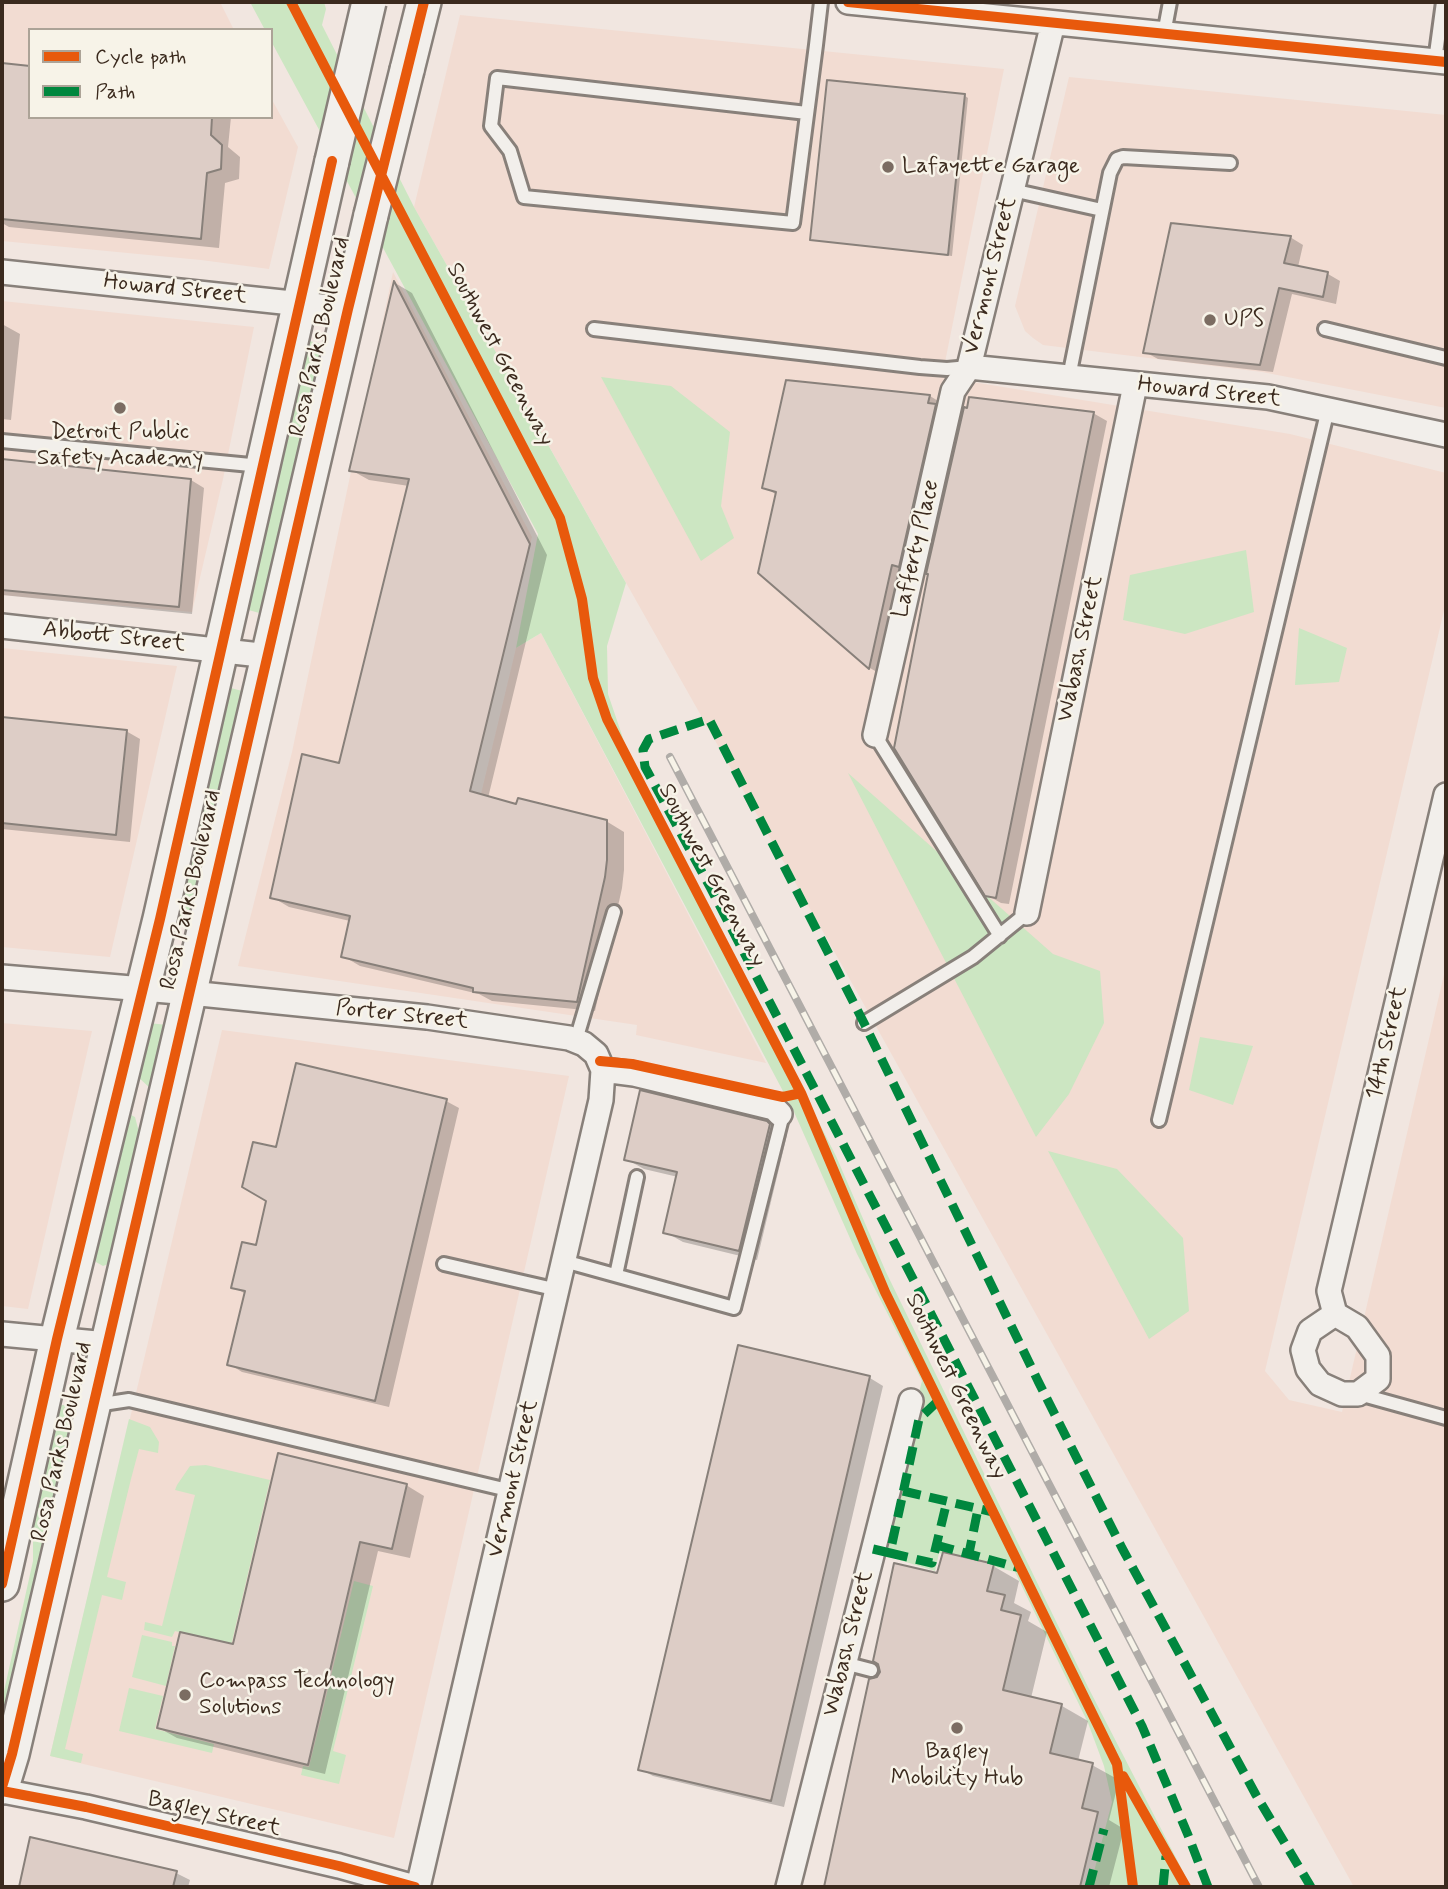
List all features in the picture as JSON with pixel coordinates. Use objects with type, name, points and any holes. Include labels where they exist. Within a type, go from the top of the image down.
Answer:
[{"type":"main road","name":"Rosa Parks Boulevard","points":[[2,1584],[57,1339],[160,919],[261,466],[369,2]]},
{"type":"main road","name":"Rosa Parks Boulevard","points":[[2,1789],[348,310],[424,2]]},
{"type":"main road","points":[[160,919],[174,930],[185,933],[197,933],[206,925]]},
{"type":"main road","points":[[118,1090],[133,1096],[149,1113],[154,1125],[155,1141]]},
{"type":"main road","points":[[73,1276],[87,1287],[96,1290],[106,1290],[121,1284]]},
{"type":"main road","points":[[44,1396],[59,1391],[73,1394],[93,1406]]},
{"type":"street","points":[[848,2],[1441,62]]},
{"type":"street","name":"Vermont Street","points":[[969,366],[1053,23]]},
{"type":"street","name":"Howard Street","points":[[2,272],[299,302],[348,310]]},
{"type":"street","name":"Howard Street","points":[[969,366],[1268,397],[1446,435]]},
{"type":"street","name":"Lafferty Place","points":[[875,734],[953,391],[969,366]]},
{"type":"street","name":"Wabash Street","points":[[1027,913],[1135,385]]},
{"type":"street","name":"Abbott Street","points":[[2,626],[269,656]]},
{"type":"street","name":"14th Street","points":[[1335,1314],[1329,1291],[1446,795]]},
{"type":"street","name":"Porter Street","points":[[2,977],[451,1020],[576,1040]]},
{"type":"street","points":[[576,1040],[596,1054],[603,1070],[634,1074],[774,1108],[780,1114]]},
{"type":"street","name":"Vermont Street","points":[[417,1887],[558,1290],[601,1100],[603,1070]]},
{"type":"street","points":[[1335,1314],[1357,1327],[1378,1356],[1378,1379],[1358,1394],[1342,1394],[1320,1384],[1308,1369],[1303,1350],[1310,1331],[1335,1314]]},
{"type":"street","points":[[2,1334],[107,1344]]},
{"type":"street","name":"Wabash Street","points":[[788,1887],[911,1401]]},
{"type":"street","name":"Bagley Street","points":[[2,1789],[339,1866],[417,1887]]},
{"type":"lane","points":[[807,113],[497,78],[491,126],[510,151],[524,197],[793,223],[807,113],[821,2]]},
{"type":"lane","points":[[1164,34],[1170,2]]},
{"type":"lane","points":[[1441,62],[1443,2]]},
{"type":"lane","points":[[1069,377],[1110,173],[1117,159],[1123,157],[1230,163]]},
{"type":"lane","points":[[1012,190],[1102,210]]},
{"type":"lane","points":[[594,329],[920,367],[947,369],[969,366]]},
{"type":"lane","points":[[1325,329],[1446,358]]},
{"type":"lane","points":[[1159,1120],[1328,409]]},
{"type":"lane","points":[[2,441],[261,466]]},
{"type":"lane","points":[[875,734],[1000,936]]},
{"type":"lane","points":[[576,1040],[614,912]]},
{"type":"lane","points":[[864,1023],[936,982],[973,957],[1027,913]]},
{"type":"lane","points":[[564,1261],[734,1308],[781,1122],[780,1114]]},
{"type":"lane","points":[[615,1275],[637,1177]]},
{"type":"lane","points":[[444,1264],[558,1290]]},
{"type":"lane","points":[[1358,1394],[1446,1418]]},
{"type":"lane","points":[[93,1406],[130,1400],[512,1491]]},
{"type":"lane","points":[[844,1663],[871,1670]]},
{"type":"shaded area","points":[[2,2],[220,2],[233,28],[28,28],[28,119],[273,119],[273,102],[298,147],[269,269],[2,241]]},
{"type":"shaded area","points":[[460,15],[1004,69],[942,377],[1290,434],[1446,473],[1446,602],[1265,1371],[1289,1400],[1342,1412],[1446,966],[1446,1887],[1354,1887],[857,992],[414,207]]},
{"type":"shaded area","points":[[1069,77],[1446,115],[1446,408],[1262,372],[1043,345],[1025,331],[1015,306]]},
{"type":"shaded area","points":[[393,272],[532,537],[470,791],[481,794],[516,648],[541,633],[766,1063],[636,1035],[637,1025],[238,966],[292,752]]},
{"type":"shaded area","name":"Detroit Public Safety Academy","points":[[2,301],[254,327],[192,612],[2,595]]},
{"type":"shaded area","points":[[2,648],[177,666],[110,957],[2,947]]},
{"type":"shaded area","points":[[2,1023],[92,1031],[28,1309],[2,1306]]},
{"type":"shaded area","points":[[222,1030],[569,1076],[394,1838],[50,1756]]},
{"type":"green space","points":[[250,2],[324,2],[326,9],[322,25],[414,207],[626,583],[607,646],[608,694],[625,744],[836,1156],[886,1272],[1088,1687],[1191,1887],[1090,1887],[1112,1802],[1104,1766],[1088,1723],[1015,1572],[939,1553],[935,1571],[877,1553],[922,1381],[857,1254],[794,1112],[541,633],[516,648],[538,534],[273,45],[273,28],[264,28]]},
{"type":"green space","points":[[309,341],[327,345],[263,614],[245,609]]},
{"type":"green space","points":[[601,377],[671,386],[730,432],[721,506],[734,538],[701,561]]},
{"type":"green space","points":[[1246,550],[1254,612],[1185,634],[1123,620],[1130,575]]},
{"type":"green space","points":[[1299,628],[1347,648],[1339,682],[1295,685]]},
{"type":"green space","points":[[227,687],[246,692],[191,919],[183,920],[176,913]]},
{"type":"green space","points":[[848,773],[1053,954],[1100,971],[1104,1023],[1069,1094],[1036,1137]]},
{"type":"green space","points":[[149,1023],[167,1025],[152,1090],[137,1076]]},
{"type":"green space","points":[[1200,1037],[1253,1046],[1233,1105],[1189,1090]]},
{"type":"green space","points":[[129,1114],[135,1117],[140,1136],[113,1262],[103,1266],[96,1262],[94,1255]]},
{"type":"green space","points":[[1048,1151],[1117,1169],[1183,1238],[1189,1311],[1149,1339]]},
{"type":"green space","points":[[62,1405],[71,1405],[76,1411],[2,1736],[2,1700],[33,1561],[33,1517],[59,1408]]},
{"type":"green space","points":[[129,1419],[150,1427],[159,1442],[158,1453],[139,1449],[107,1577],[126,1582],[122,1600],[102,1595],[65,1749],[83,1754],[81,1763],[50,1756]]},
{"type":"green space","points":[[206,1465],[270,1480],[231,1646],[175,1631],[172,1637],[144,1630],[145,1622],[162,1626],[195,1495],[175,1490],[190,1466]]},
{"type":"green space","points":[[354,1581],[373,1586],[333,1751],[346,1755],[339,1784],[301,1775],[303,1766],[309,1767]]},
{"type":"green space","points":[[142,1635],[172,1642],[172,1646],[175,1646],[166,1686],[132,1677]]},
{"type":"green space","points":[[129,1688],[163,1696],[155,1729],[214,1744],[212,1753],[119,1731]]},
{"type":"building","points":[[2,63],[28,66],[28,119],[212,119],[211,135],[222,145],[221,169],[207,173],[201,239],[2,219]]},
{"type":"building","name":"Lafayette Garage","points":[[827,80],[965,94],[948,255],[810,240]]},
{"type":"building","name":"UPS","points":[[1171,223],[1291,236],[1284,263],[1328,272],[1323,297],[1279,288],[1260,365],[1143,353]]},
{"type":"building","points":[[394,281],[530,544],[470,791],[516,804],[518,798],[607,820],[605,877],[577,1002],[473,992],[473,988],[341,957],[350,916],[270,898],[302,754],[339,763],[409,479],[349,471]]},
{"type":"building","points":[[786,380],[930,395],[928,403],[936,404],[899,567],[892,565],[869,669],[758,573],[776,492],[762,488]]},
{"type":"building","points":[[969,397],[1094,412],[996,898],[985,896],[894,748],[926,574],[964,407],[967,408]]},
{"type":"building","points":[[2,459],[191,479],[179,607],[2,590]]},
{"type":"building","points":[[2,717],[127,730],[116,835],[2,823]]},
{"type":"building","points":[[296,1063],[447,1099],[375,1401],[227,1365],[245,1291],[231,1288],[242,1242],[256,1245],[266,1201],[242,1187],[253,1142],[276,1147]]},
{"type":"building","points":[[640,1090],[767,1121],[770,1124],[739,1251],[663,1233],[677,1172],[624,1160]]},
{"type":"building","points":[[738,1345],[870,1376],[771,1801],[638,1770]]},
{"type":"building","points":[[278,1453],[407,1484],[392,1549],[360,1542],[308,1765],[157,1728],[180,1632],[233,1644]]},
{"type":"building","name":"Bagley Mobility Hub","points":[[943,1552],[994,1564],[987,1591],[1005,1595],[1001,1610],[1021,1615],[1003,1690],[1062,1704],[1050,1753],[1093,1763],[1082,1808],[1098,1812],[1080,1887],[824,1887],[869,1679],[877,1677],[880,1672],[878,1664],[873,1661],[894,1563],[937,1573]]},
{"type":"building","points":[[30,1837],[177,1871],[173,1887],[19,1887]]},
{"type":"railway","points":[[670,757],[1259,1887]]},
{"type":"marked path","points":[[1208,1887],[1142,1726],[710,887],[645,767],[643,750],[649,739],[709,719],[864,1023],[1122,1548],[1256,1795],[1311,1887]]},
{"type":"marked path","points":[[873,1549],[890,1553],[919,1419],[938,1401]]},
{"type":"marked path","points":[[903,1491],[993,1512]]},
{"type":"marked path","points":[[890,1553],[932,1563],[947,1501]]},
{"type":"marked path","points":[[968,1558],[978,1509]]},
{"type":"marked path","points":[[936,1545],[1020,1568]]},
{"type":"marked path","points":[[1089,1887],[1104,1829]]},
{"type":"marked path","points":[[1163,1887],[1166,1856]]},
{"type":"cycle path","name":"Southwest Greenway","points":[[291,2],[560,518],[582,599],[593,678],[607,719],[801,1093],[885,1292],[1117,1764],[1133,1887]]},
{"type":"cycle path","points":[[2,1787],[12,1754],[348,309],[424,2]]},
{"type":"cycle path","points":[[848,2],[1446,62]]},
{"type":"cycle path","points":[[2,1584],[57,1339],[160,919],[332,161]]},
{"type":"cycle path","points":[[600,1061],[632,1064],[783,1097],[801,1093]]},
{"type":"cycle path","points":[[1123,1776],[1186,1887]]},
{"type":"cycle path","points":[[2,1791],[86,1807],[339,1866],[415,1887]]},
{"type":"place","name":"Lafayette Garage","points":[[888,167]]},
{"type":"place","name":"UPS","points":[[1210,320]]},
{"type":"place","name":"Detroit Public Safety Academy","points":[[120,408]]},
{"type":"place","name":"Compass Technology Solutions","points":[[185,1695]]},
{"type":"place","name":"Bagley Mobility Hub","points":[[957,1728]]}]
